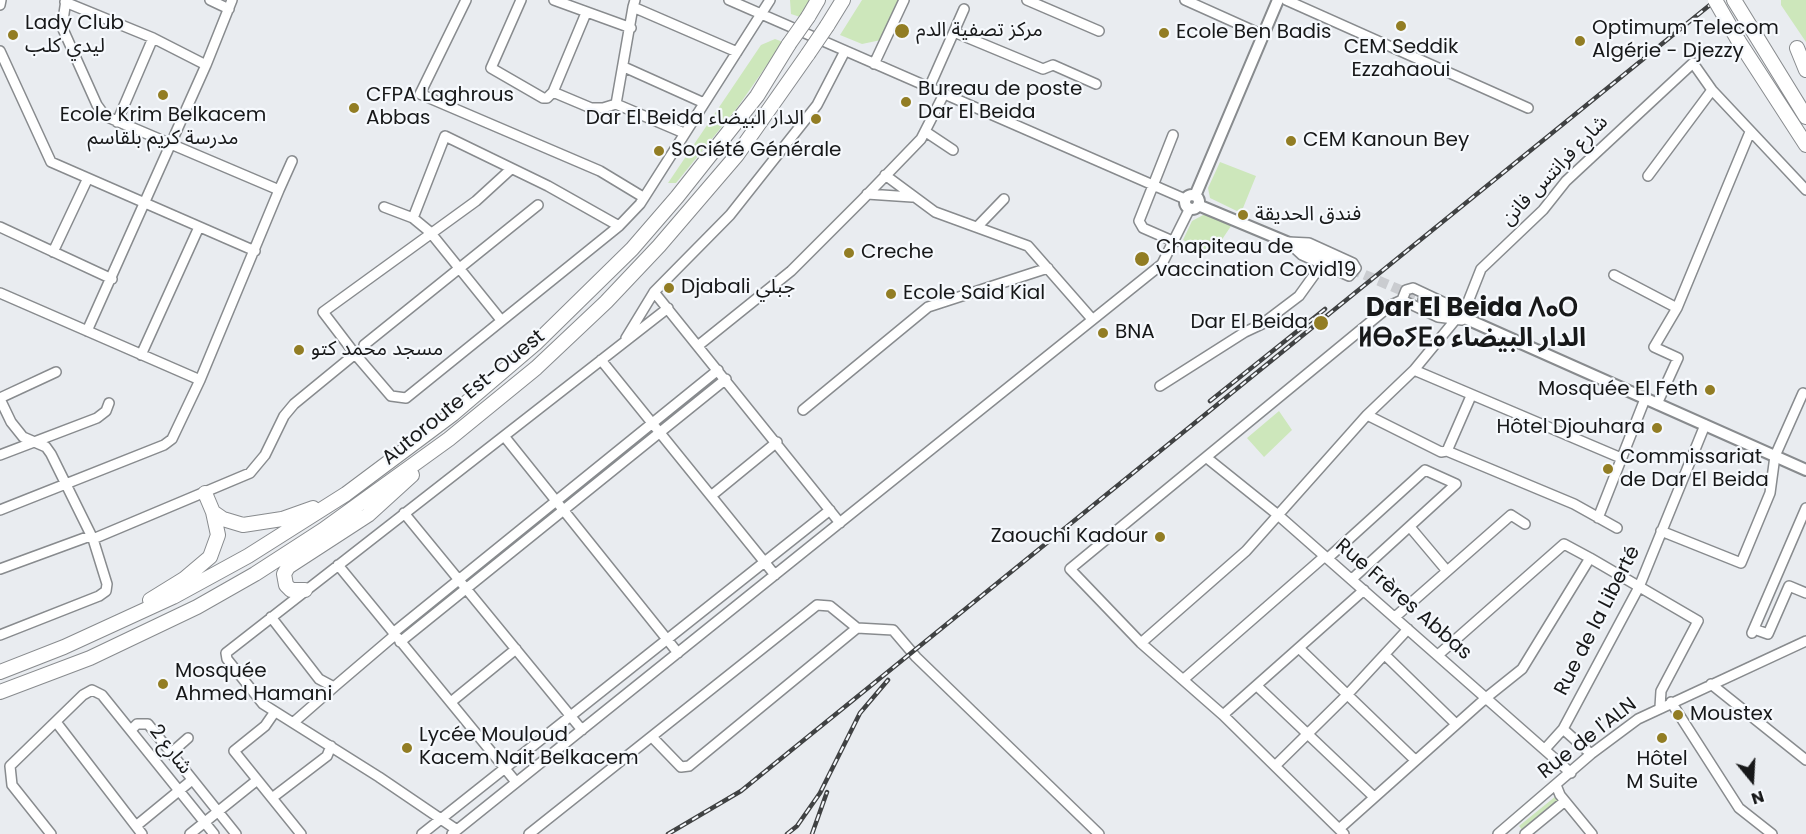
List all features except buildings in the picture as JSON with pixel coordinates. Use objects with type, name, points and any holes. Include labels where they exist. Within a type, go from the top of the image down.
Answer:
[{"type":"highway","name":"Autoroute Est-Ouest","points":[[0,672],[97,632],[173,597],[248,556],[346,494],[453,414],[586,297],[632,249],[757,96],[818,0]]},
{"type":"highway","name":"Autoroute Est-Ouest","points":[[0,692],[90,658],[226,591],[323,530],[449,439],[536,368],[606,302],[659,246],[737,155],[843,0]]},
{"type":"highway","points":[[1715,0],[1806,145]]},
{"type":"highway","points":[[1734,0],[1806,117]]},
{"type":"highway","points":[[1797,48],[1806,70]]},
{"type":"highway","points":[[1788,90],[1806,107]]},
{"type":"highway","points":[[305,590],[291,590],[286,585],[284,574],[288,567],[381,505],[449,439]]},
{"type":"highway","points":[[97,632],[184,579],[210,557],[218,535],[206,493]]},
{"type":"highway","points":[[213,512],[232,524],[260,524],[297,514],[346,494]]},
{"type":"main road","points":[[1278,0],[1192,202],[1337,263]]},
{"type":"main road","points":[[1424,300],[1806,470]]},
{"type":"street","points":[[0,5],[1,0]]},
{"type":"street","points":[[87,332],[231,4],[210,0]]},
{"type":"street","points":[[466,0],[420,94],[600,171],[643,197]]},
{"type":"street","points":[[521,0],[491,68],[543,98],[548,98],[553,92],[586,13]]},
{"type":"street","points":[[554,0],[630,28]]},
{"type":"street","points":[[668,308],[338,564],[225,655],[263,704],[274,713],[294,722],[331,746],[440,819],[454,832],[1162,264],[1175,242],[1192,202],[729,0]]},
{"type":"street","points":[[511,169],[476,201],[430,232],[323,312],[391,396],[406,398],[619,226],[640,204],[770,0]]},
{"type":"street","points":[[874,64],[904,0]]},
{"type":"street","points":[[1027,0],[1099,31]]},
{"type":"street","points":[[1185,0],[1263,35]]},
{"type":"street","points":[[1286,0],[1528,108]]},
{"type":"street","points":[[206,65],[153,38],[65,1],[61,21],[63,30],[97,105],[105,116],[279,190]]},
{"type":"street","points":[[616,104],[634,3],[737,52]]},
{"type":"street","points":[[929,88],[964,9]]},
{"type":"street","points":[[954,32],[1043,69],[1053,65],[1096,84]]},
{"type":"street","points":[[117,122],[153,38]]},
{"type":"street","points":[[0,51],[48,159],[87,180],[255,251]]},
{"type":"street","points":[[623,343],[654,292],[730,215],[817,105],[845,51]]},
{"type":"street","name":"شارع فرانتس فانن","points":[[1141,643],[1246,551],[1367,415],[1414,370],[1461,316],[1481,269],[1543,210],[1566,181],[1693,63],[1712,90]]},
{"type":"street","points":[[624,67],[705,102]]},
{"type":"street","points":[[1648,176],[1712,90],[1806,190]]},
{"type":"street","points":[[553,92],[591,108],[603,108],[616,104],[684,133]]},
{"type":"street","points":[[699,345],[791,270],[867,194],[926,132],[944,94]]},
{"type":"street","points":[[926,132],[953,150]]},
{"type":"street","points":[[1657,404],[1678,358],[1654,347],[1677,308],[1750,132]]},
{"type":"street","points":[[1173,135],[1140,225],[1175,242]]},
{"type":"street","points":[[413,218],[445,136],[548,186],[619,226]]},
{"type":"street","points":[[0,510],[168,443],[180,424],[200,380],[292,161]]},
{"type":"street","points":[[885,175],[935,212],[1028,246],[1092,319]]},
{"type":"street","points":[[53,252],[87,180]]},
{"type":"street","points":[[867,194],[912,197]]},
{"type":"street","points":[[978,226],[1005,199]]},
{"type":"street","points":[[364,345],[538,205]]},
{"type":"street","points":[[384,207],[413,218],[430,232],[501,320]]},
{"type":"street","points":[[0,227],[112,279]]},
{"type":"street","points":[[141,355],[199,227]]},
{"type":"street","points":[[1288,242],[1309,243],[1353,263],[1356,268],[1349,276],[1302,255],[1288,242]]},
{"type":"street","points":[[1160,386],[1245,332],[1262,324],[1299,296],[1322,264]]},
{"type":"street","points":[[803,410],[928,307],[1048,268]]},
{"type":"street","points":[[1614,275],[1677,308]]},
{"type":"street","points":[[1461,316],[1413,288],[1406,290],[1402,300],[1391,305],[1070,569],[1072,574],[1141,643],[1223,715],[1342,831],[1374,797],[1415,760],[1486,697],[1522,669],[1590,558]]},
{"type":"street","points":[[654,292],[726,378],[840,523]]},
{"type":"street","points":[[0,293],[200,380]]},
{"type":"street","points":[[1402,300],[1438,317],[1461,316]]},
{"type":"street","points":[[0,569],[92,537],[206,493],[250,472],[259,465],[289,410],[355,354]]},
{"type":"street","points":[[601,360],[775,575]]},
{"type":"street","points":[[294,722],[396,637],[459,580],[718,370]]},
{"type":"street","points":[[1414,370],[1621,458]]},
{"type":"street","points":[[0,635],[106,591],[107,584],[92,537],[46,447],[33,442],[17,429],[0,398],[56,372]]},
{"type":"street","points":[[396,637],[466,589],[726,378]]},
{"type":"street","points":[[1661,531],[1741,563],[1770,493],[1775,456],[1803,393]]},
{"type":"street","points":[[1432,471],[1444,452],[1471,396]]},
{"type":"street","points":[[1598,518],[1646,399]]},
{"type":"street","points":[[0,455],[97,418],[106,411],[109,403]]},
{"type":"street","points":[[1367,415],[1444,452],[1574,504],[1617,528]]},
{"type":"street","name":"Rue de la Liberté","points":[[1545,749],[1563,729],[1639,587],[1705,425]]},
{"type":"street","points":[[504,436],[678,653]]},
{"type":"street","points":[[711,496],[777,442]]},
{"type":"street","name":"Rue Frères Abbas","points":[[1207,458],[1327,557],[1571,773]]},
{"type":"street","points":[[1184,679],[1425,470],[1432,471],[1456,484],[1352,579]]},
{"type":"street","points":[[1789,586],[1768,634],[1753,631],[1806,508]]},
{"type":"street","points":[[422,834],[830,510]]},
{"type":"street","points":[[404,513],[582,730]]},
{"type":"street","points":[[1395,617],[1511,516],[1525,524]]},
{"type":"street","points":[[1410,527],[1447,571]]},
{"type":"street","points":[[1438,654],[1564,544],[1698,621],[1661,691],[1660,706]]},
{"type":"street","points":[[338,564],[516,782]]},
{"type":"street","points":[[1774,581],[1806,593]]},
{"type":"street","points":[[1223,715],[1364,590]]},
{"type":"street","points":[[529,834],[817,605],[830,606],[857,628],[893,630],[916,657],[1099,834]]},
{"type":"street","points":[[271,617],[319,679],[334,687]]},
{"type":"street","points":[[652,736],[681,767],[689,766],[857,628]]},
{"type":"street","points":[[1276,765],[1347,695],[1408,629]]},
{"type":"street","name":"Rue de l'ALN","points":[[1498,834],[1591,754],[1638,719],[1660,706],[1806,641]]},
{"type":"street","points":[[1300,649],[1415,760]]},
{"type":"street","points":[[451,702],[516,650]]},
{"type":"street","points":[[1385,655],[1456,724]]},
{"type":"street","points":[[1711,684],[1806,760]]},
{"type":"street","points":[[1257,686],[1374,797]]},
{"type":"street","points":[[51,834],[16,792],[9,771],[13,761],[83,695],[92,690],[102,695],[131,730]]},
{"type":"street","points":[[1671,702],[1739,808],[1772,834]]},
{"type":"street","points":[[274,713],[265,726],[234,751],[301,834]]},
{"type":"street","points":[[56,722],[139,830],[178,790],[192,780]]},
{"type":"street","name":"شارع 2","points":[[214,834],[131,730],[137,724],[148,724],[236,834]]},
{"type":"street","points":[[1563,729],[1591,754]]},
{"type":"street","points":[[171,753],[188,738]]},
{"type":"street","points":[[272,798],[327,756],[331,746]]},
{"type":"street","points":[[190,834],[256,781]]},
{"type":"street","points":[[1556,785],[1565,801],[1592,834]]},
{"type":"street","points":[[1512,823],[1523,834],[1565,801]]},
{"type":"green space","points":[[790,0],[810,0],[800,17],[791,14]]},
{"type":"green space","points":[[862,0],[901,0],[881,40],[862,44],[840,35]]},
{"type":"green space","points":[[1781,0],[1806,0],[1806,42],[1781,5]]},
{"type":"green space","points":[[775,39],[783,42],[737,108],[676,183],[668,183],[761,45]]},
{"type":"green space","points":[[1220,162],[1256,176],[1241,213],[1210,198],[1208,188]]},
{"type":"green space","points":[[1205,214],[1231,226],[1213,253],[1183,240],[1192,221]]},
{"type":"green space","points":[[1279,411],[1292,430],[1264,457],[1247,438]]},
{"type":"green space","points":[[1556,796],[1560,802],[1524,832],[1519,826]]},
{"type":"tunnel","points":[[1337,263],[1424,300]]},
{"type":"railway","points":[[668,834],[741,791],[1716,0]]},
{"type":"railway","points":[[1210,401],[1325,309]]},
{"type":"railway","points":[[787,834],[797,826],[820,793],[860,713],[888,680]]},
{"type":"railway","points":[[812,834],[827,792]]},
{"type":"place","name":"CEM Seddik Ezzahaoui","points":[[1401,26]]},
{"type":"place","name":"مركز تصفية الدم","points":[[902,31]]},
{"type":"place","name":"Ecole Ben Badis","points":[[1164,33]]},
{"type":"place","name":"Lady Club ليدي كلب","points":[[13,35]]},
{"type":"place","name":"Optimum Telecom Algérie - Djezzy","points":[[1580,41]]},
{"type":"place","name":"Ecole Krim Belkacem مدرسة كريم بلقاسم","points":[[163,95]]},
{"type":"place","name":"Bureau de poste Dar El Beida","points":[[906,102]]},
{"type":"place","name":"CFPA Laghrous Abbas","points":[[354,108]]},
{"type":"place","name":"Dar El Beida الدار البيضاء","points":[[816,119]]},
{"type":"place","name":"CEM Kanoun Bey","points":[[1291,141]]},
{"type":"place","name":"Société Générale","points":[[659,151]]},
{"type":"place","name":"فندق الحديقة","points":[[1243,215]]},
{"type":"place","name":"Creche","points":[[849,253]]},
{"type":"place","name":"Chapiteau de vaccination Covid19","points":[[1142,259]]},
{"type":"place","name":"Djabali جبلي","points":[[669,288]]},
{"type":"place","name":"Ecole Said Kial","points":[[891,294]]},
{"type":"place","name":"Dar El Beida","points":[[1321,323]]},
{"type":"place","name":"BNA","points":[[1103,333]]},
{"type":"place","name":"مسجد محمد كتو","points":[[299,350]]},
{"type":"place","name":"Mosquée El Feth","points":[[1710,390]]},
{"type":"place","name":"Hôtel Djouhara","points":[[1657,428]]},
{"type":"place","name":"Commissariat de Dar El Beida","points":[[1608,469]]},
{"type":"place","name":"Zaouchi Kadour","points":[[1160,537]]},
{"type":"place","name":"Mosquée Ahmed Hamani","points":[[163,684]]},
{"type":"place","name":"Moustex","points":[[1678,715]]},
{"type":"place","name":"Hôtel M Suite","points":[[1662,738]]},
{"type":"place","name":"Lycée Mouloud Kacem Nait Belkacem","points":[[407,748]]},
{"type":"district","name":"Dar El Beida ⴷⴰⵔ ⵍⴱⴰⵢⴹⴰ الدار البيضاء","points":[[1472,324]]}]
